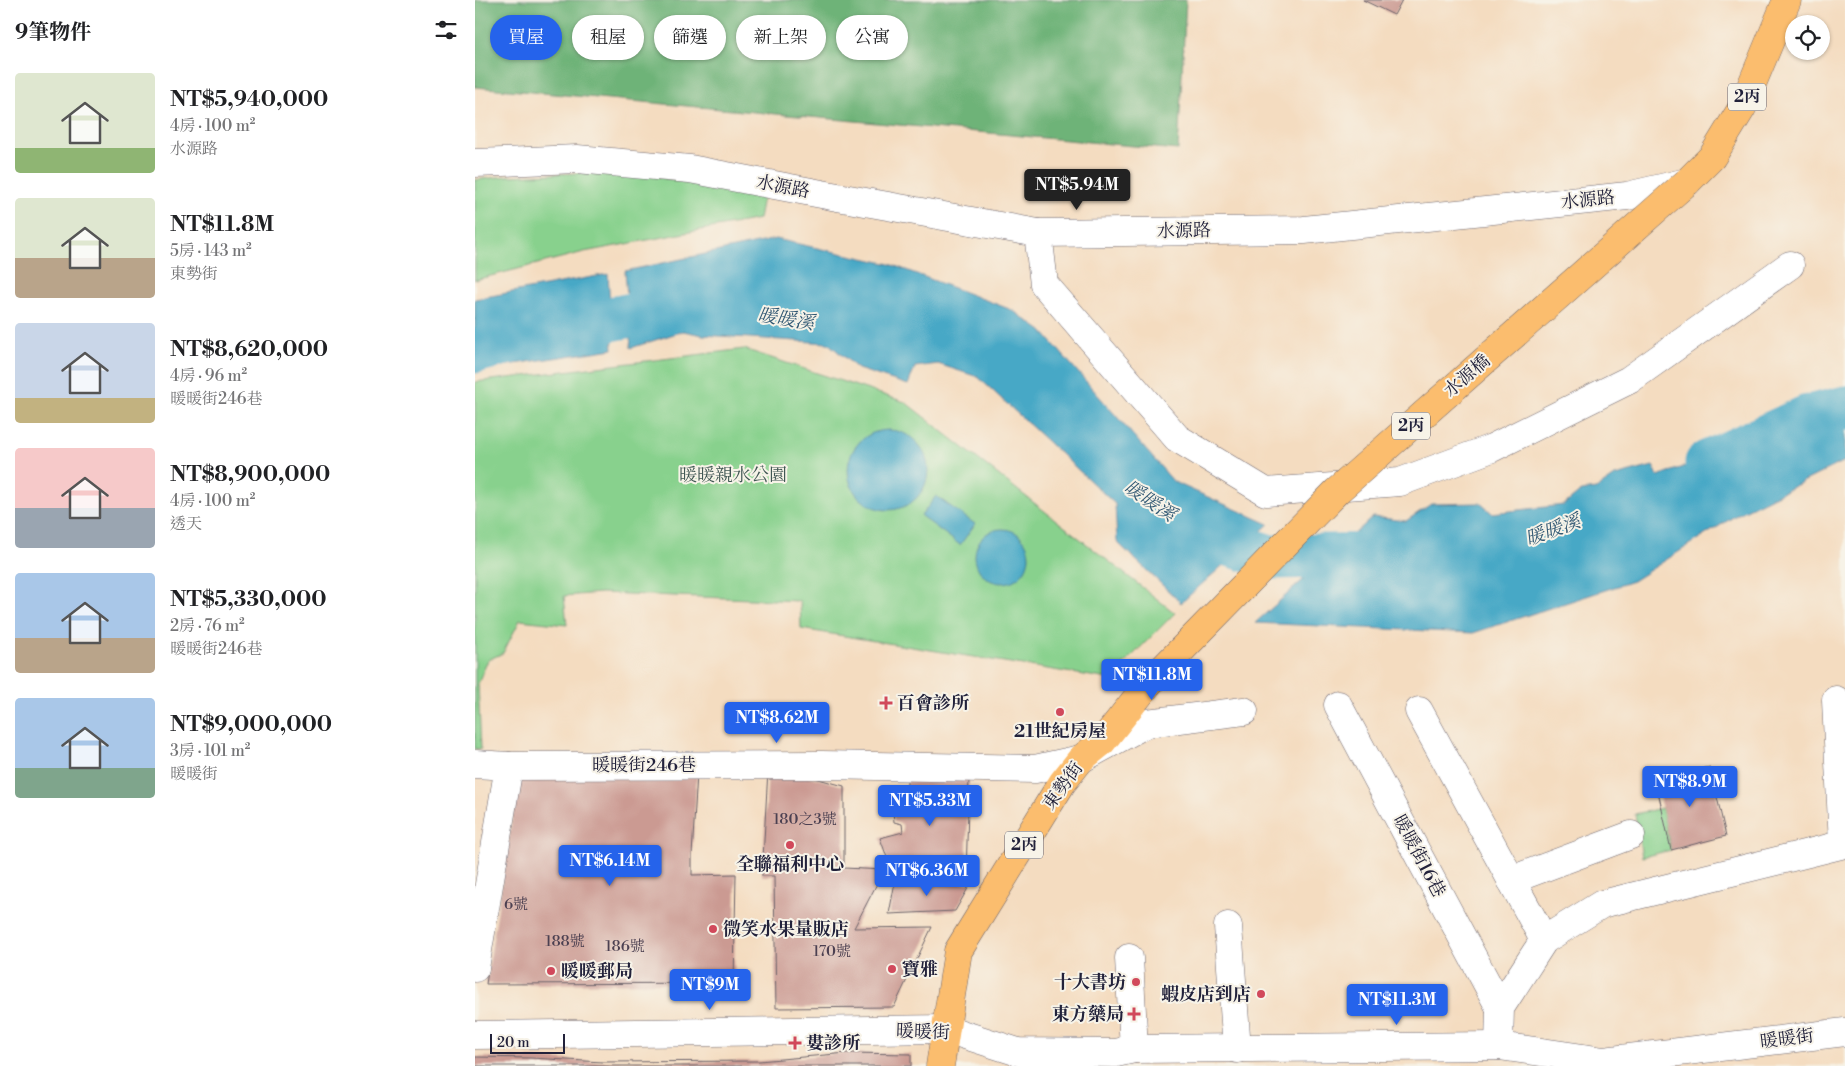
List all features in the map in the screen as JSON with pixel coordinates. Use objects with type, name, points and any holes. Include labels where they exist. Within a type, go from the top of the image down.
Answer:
[{"type":"main road","name":"2丙","points":[[1687,182],[1712,157],[1742,108],[1787,0]]},
{"type":"main road","name":"水源橋","points":[[1148,684],[1337,491],[1687,182]]},
{"type":"main road","name":"東勢街","points":[[940,1066],[958,952],[1062,782],[1081,759],[1102,742],[1148,684]]},
{"type":"street","name":"水源路","points":[[475,164],[577,159],[690,169],[1038,233],[1304,230],[1627,196],[1687,182]]},
{"type":"street","points":[[1038,233],[1044,284],[1177,438],[1266,492],[1399,482],[1492,448],[1629,380],[1790,265]]},
{"type":"street","points":[[1500,1008],[1544,940],[1602,904],[1844,844],[1836,700]]},
{"type":"street","name":"暖暖街16巷","points":[[1337,705],[1500,1008],[1499,1046]]},
{"type":"street","name":"暖暖街246巷","points":[[475,764],[509,766],[822,765],[1035,769],[1081,759],[1147,723],[1244,711]]},
{"type":"street","points":[[1419,711],[1544,940]]},
{"type":"street","points":[[475,968],[509,766]]},
{"type":"street","points":[[1511,880],[1631,835]]},
{"type":"street","points":[[1228,926],[1237,1049]]},
{"type":"street","points":[[1129,958],[1134,1049]]},
{"type":"street","name":"暖暖街","points":[[475,1035],[946,1029],[1018,1052],[1116,1053],[1134,1049],[1499,1046],[1604,1064],[1845,1032]]},
{"type":"green space","points":[[475,0],[1186,0],[1178,150],[475,87]]},
{"type":"green space","points":[[628,171],[763,197],[759,219],[584,252],[475,280],[475,180],[506,176]]},
{"type":"green space","name":"暖暖親水公園","points":[[744,349],[905,402],[1175,613],[1109,679],[801,629],[800,601],[601,593],[564,596],[567,625],[520,620],[503,653],[488,660],[478,683],[481,749],[475,749],[475,382]]},
{"type":"green space","points":[[1662,808],[1671,850],[1642,857],[1635,814]]},
{"type":"water","points":[[776,239],[890,264],[1012,310],[1042,331],[1174,482],[1269,524],[1181,603],[1117,542],[1115,504],[978,377],[938,364],[915,367],[908,385],[858,369],[828,343],[703,335],[683,331],[631,348],[625,271]]},
{"type":"water","points":[[608,274],[613,349],[475,370],[475,299]]},
{"type":"water","points":[[1845,398],[1845,461],[1738,514],[1633,581],[1473,633],[1255,623],[1373,517],[1406,521],[1431,504],[1480,503],[1492,513],[1564,505],[1581,491],[1596,489],[1615,476],[1653,466],[1658,476],[1838,410]]},
{"type":"water","points":[[888,430],[903,433],[916,442],[925,455],[928,470],[925,485],[916,498],[903,507],[888,510],[873,507],[860,498],[851,485],[848,470],[851,455],[860,442],[873,433]]},
{"type":"water","points":[[936,496],[975,524],[960,545],[921,516]]},
{"type":"water","points":[[997,529],[1007,529],[1017,533],[1025,541],[1029,556],[1025,571],[1017,579],[1007,583],[997,583],[987,579],[979,571],[975,561],[975,551],[979,541],[987,533]]},
{"type":"building","points":[[1363,0],[1402,0],[1394,15]]},
{"type":"building","points":[[1710,767],[1726,836],[1671,850],[1655,778]]},
{"type":"building","points":[[768,770],[785,770],[844,786],[844,868],[884,870],[854,928],[932,927],[894,1007],[776,1008],[774,876],[762,876]]},
{"type":"building","points":[[697,774],[692,875],[736,874],[734,983],[486,984],[519,775]]},
{"type":"building","points":[[907,778],[969,778],[966,874],[906,876],[906,867],[889,863],[880,838],[903,832],[902,824],[894,822],[891,790],[907,786]]},
{"type":"building","points":[[895,882],[971,883],[955,911],[889,914]]},
{"type":"building","points":[[847,1053],[911,1054],[911,1066],[475,1066],[475,1057],[603,1062],[759,1061]]},
{"type":"waterway","name":"暖暖溪","points":[[475,351],[550,331],[688,304]]},
{"type":"waterway","name":"暖暖溪","points":[[1707,463],[1808,417],[1845,408]]},
{"type":"waterway","name":"暖暖溪","points":[[1185,525],[1223,542],[1270,557],[1390,555]]},
{"type":"place","name":"百會診所","points":[[886,703]]},
{"type":"place","name":"21世紀房屋","points":[[1060,712]]},
{"type":"place","name":"全聯福利中心","points":[[790,845]]},
{"type":"place","name":"微笑水果量販店","points":[[713,929]]},
{"type":"place","name":"寶雅","points":[[892,969]]},
{"type":"place","name":"暖暖郵局","points":[[551,971]]},
{"type":"place","name":"十大書坊","points":[[1136,982]]},
{"type":"place","name":"蝦皮店到店","points":[[1261,994]]},
{"type":"place","name":"東方藥局","points":[[1134,1014]]},
{"type":"place","name":"婁診所","points":[[795,1043]]}]
